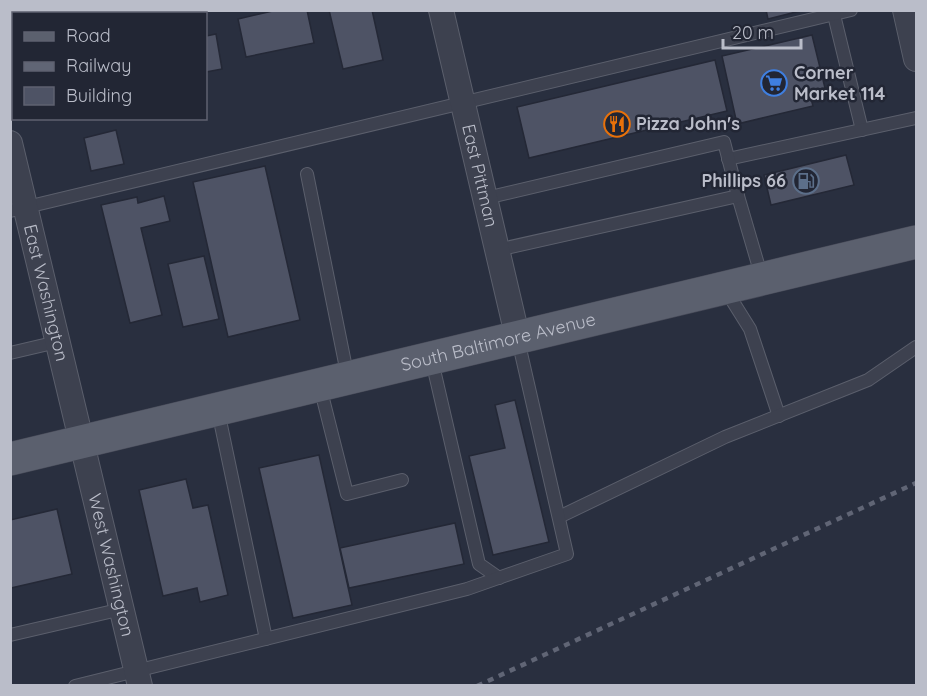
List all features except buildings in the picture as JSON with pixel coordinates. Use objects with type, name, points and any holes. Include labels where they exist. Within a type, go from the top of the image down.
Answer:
[{"type":"main road","name":"South Baltimore Avenue","points":[[10,459],[916,242]]},
{"type":"street","name":"East Pittman","points":[[441,10],[518,339]]},
{"type":"street","points":[[905,10],[915,44]]},
{"type":"street","name":"East Washington","points":[[10,143],[18,209],[57,342],[81,443]]},
{"type":"street","name":"West Washington","points":[[81,443],[138,678]]},
{"type":"lane","points":[[18,209],[851,10]]},
{"type":"lane","points":[[834,15],[862,130]]},
{"type":"lane","points":[[728,159],[916,118]]},
{"type":"lane","points":[[486,198],[724,142],[762,279]]},
{"type":"lane","points":[[307,174],[347,494],[402,480]]},
{"type":"lane","points":[[497,250],[738,196]]},
{"type":"lane","points":[[724,288],[750,329],[779,416]]},
{"type":"lane","points":[[75,686],[138,678],[266,639],[467,589],[567,554],[518,339]]},
{"type":"lane","points":[[10,353],[57,342]]},
{"type":"lane","points":[[559,517],[725,437],[868,380],[916,347]]},
{"type":"lane","points":[[432,359],[479,564],[499,578]]},
{"type":"lane","points":[[218,410],[266,639]]},
{"type":"lane","points":[[10,635],[122,609]]},
{"type":"railway","points":[[477,686],[916,483]]},
{"type":"place","name":"Corner Market 114","points":[[774,83]]},
{"type":"place","name":"Pizza John's","points":[[617,124]]},
{"type":"place","name":"Phillips 66","points":[[806,181]]}]
